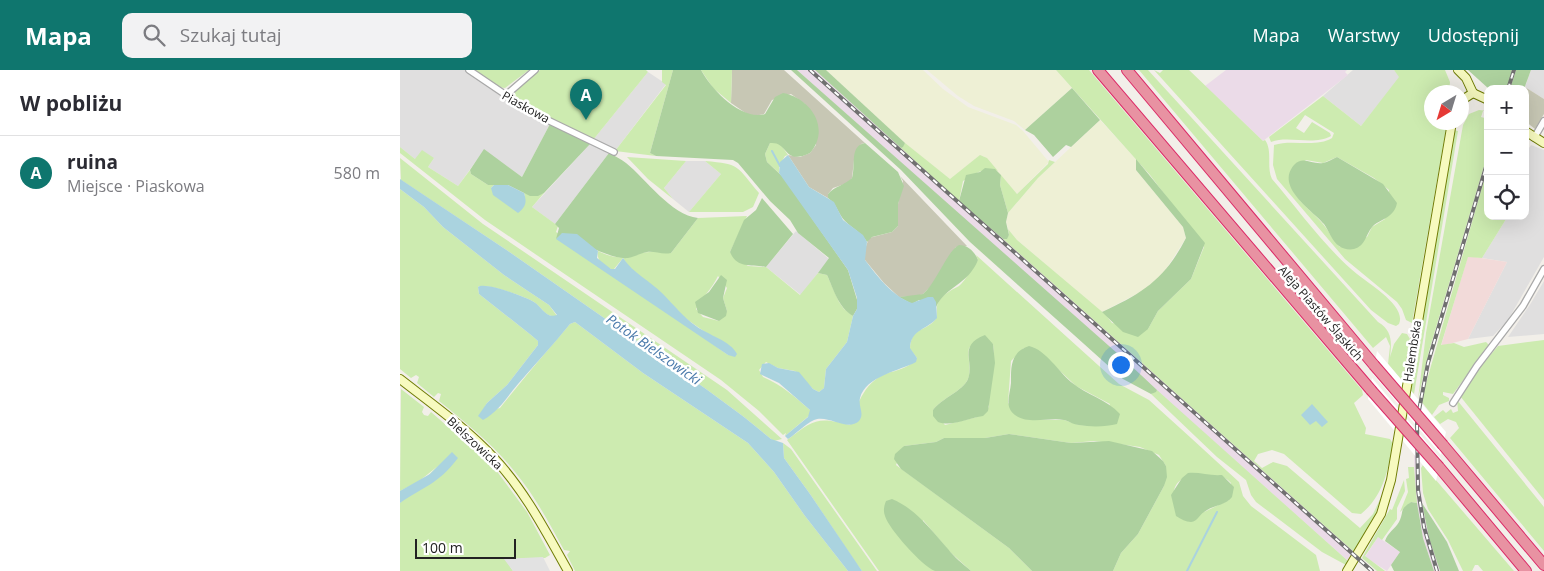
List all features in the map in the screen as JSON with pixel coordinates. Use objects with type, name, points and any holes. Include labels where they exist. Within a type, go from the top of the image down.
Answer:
[{"type":"highway","name":"Aleja Piastów Śląskich","points":[[1098,70],[1526,571]]},
{"type":"highway","name":"Aleja Piastów Śląskich","points":[[1127,70],[1544,565]]},
{"type":"street","name":"Piaskowa","points":[[469,70],[531,112],[614,152]]},
{"type":"street","points":[[505,96],[535,70]]},
{"type":"street","points":[[1458,70],[1466,78],[1473,94],[1484,98]]},
{"type":"street","points":[[1469,96],[1473,94]]},
{"type":"street","points":[[1534,138],[1544,120]]},
{"type":"street","name":"Halembska","points":[[1347,571],[1381,514],[1391,480],[1451,130]]},
{"type":"street","points":[[1529,135],[1544,143]]},
{"type":"street","points":[[1453,403],[1476,366],[1523,306],[1544,269]]},
{"type":"street","name":"Bielszowicka","points":[[400,379],[463,429],[495,459],[523,494],[568,571]]},
{"type":"shaded area","points":[[400,70],[464,70],[512,104],[550,124],[522,177],[484,150],[458,186],[428,167],[434,158],[415,159],[400,147]]},
{"type":"shaded area","points":[[732,70],[784,70],[865,143],[861,144],[854,160],[852,178],[848,183],[833,188],[828,194],[828,198],[809,187],[788,155],[800,157],[810,153],[816,145],[805,104],[791,94],[772,100],[764,114],[754,116],[747,114],[731,103]]},
{"type":"shaded area","points":[[797,70],[815,70],[1354,552],[1348,561]]},
{"type":"shaded area","points":[[826,70],[923,70],[943,89],[968,107],[1016,125],[1049,162],[1017,194],[983,156],[950,179],[914,152]]},
{"type":"shaded area","points":[[927,70],[1056,70],[1072,88],[1025,130],[1014,121],[974,106],[958,96]]},
{"type":"shaded area","points":[[1226,70],[1347,70],[1345,72],[1348,75],[1263,141],[1205,86]]},
{"type":"shaded area","points":[[1353,70],[1394,70],[1400,77],[1361,126],[1323,96]]},
{"type":"shaded area","points":[[1531,70],[1544,70],[1544,99],[1529,90],[1529,85],[1526,85]]},
{"type":"shaded area","points":[[648,72],[666,84],[615,151],[593,140]]},
{"type":"shaded area","points":[[1529,90],[1544,99],[1544,114],[1535,129],[1529,124]]},
{"type":"shaded area","points":[[1100,120],[1136,159],[1136,170],[1183,227],[1186,238],[1161,277],[1146,289],[1102,312],[1017,240],[1008,229],[1006,222],[1008,213],[1038,178]]},
{"type":"shaded area","points":[[591,143],[609,153],[555,224],[532,207]]},
{"type":"shaded area","points":[[1531,145],[1544,150],[1544,257],[1508,320],[1493,336],[1468,339],[1507,262],[1482,258],[1506,220],[1529,220],[1529,148]]},
{"type":"shaded area","points":[[686,161],[705,161],[721,174],[689,212],[673,199],[664,188]]},
{"type":"shaded area","points":[[900,176],[967,246],[956,247],[933,284],[923,294],[917,296],[899,297],[884,283],[865,260],[864,252],[869,238],[892,232],[898,226],[898,204],[903,181]]},
{"type":"shaded area","points":[[796,231],[829,259],[801,295],[766,267]]},
{"type":"shaded area","points":[[1468,256],[1507,262],[1468,339],[1441,346]]},
{"type":"shaded area","points":[[1544,281],[1544,334],[1508,337],[1531,303]]},
{"type":"shaded area","points":[[1414,454],[1418,459],[1424,517],[1440,571],[1434,571],[1423,538],[1415,493]]},
{"type":"shaded area","points":[[1378,537],[1400,552],[1387,571],[1365,557]]},
{"type":"shaded area","points":[[543,557],[550,571],[513,571],[504,559]]},
{"type":"green space","points":[[474,70],[529,70],[505,88],[497,87]]},
{"type":"green space","points":[[540,70],[646,70],[648,72],[593,140],[532,110],[514,97],[514,91]]},
{"type":"green space","points":[[662,70],[673,70],[650,153],[656,156],[615,151],[666,85],[662,82]]},
{"type":"green space","points":[[673,70],[701,70],[719,94],[746,113],[765,114],[775,97],[783,93],[802,101],[815,116],[819,134],[816,144],[810,153],[795,157],[776,143],[770,143],[765,154],[767,162],[783,177],[848,270],[858,303],[853,316],[840,303],[827,275],[818,273],[829,258],[798,233],[790,220],[770,201],[738,163],[733,160],[656,156],[650,153]]},
{"type":"green space","points":[[701,70],[732,70],[731,103],[713,88]]},
{"type":"green space","points":[[791,70],[797,70],[1126,361],[1157,390],[1156,392],[1151,394],[1123,379],[970,242],[901,170]]},
{"type":"green space","points":[[815,70],[826,70],[905,143],[903,147],[901,148]]},
{"type":"green space","points":[[1056,70],[1089,70],[1362,390],[1363,395],[1354,403],[1366,428],[1365,434],[1390,439],[1393,444],[1389,464],[1379,491],[1375,499],[1361,514],[1352,513],[1284,454],[1272,450],[1258,454],[1254,461],[1262,468],[1273,462],[1287,466],[1360,528],[1373,514],[1381,497],[1375,516],[1354,552],[1003,239],[1006,239],[1009,235],[1008,229],[1017,240],[1106,315],[1112,323],[1148,329],[1158,311],[1191,279],[1204,247],[1150,175]]},
{"type":"green space","points":[[1139,70],[1148,70],[1378,322],[1383,325],[1391,341],[1390,357],[1394,344],[1402,333],[1407,334],[1410,339],[1403,382],[1388,364],[1390,346],[1386,337],[1373,348]]},
{"type":"green space","points":[[1154,70],[1160,73],[1163,70],[1189,70],[1263,141],[1265,140],[1269,149],[1269,169],[1272,179],[1335,254],[1386,296],[1398,310],[1399,324],[1396,326],[1388,323],[1371,310]]},
{"type":"green space","points":[[1394,70],[1445,70],[1450,85],[1424,85],[1424,130],[1446,130],[1412,323],[1406,320],[1397,302],[1345,259],[1277,179],[1273,165],[1274,145],[1281,143],[1311,143],[1326,141],[1332,138],[1334,133],[1305,115],[1296,128],[1304,133],[1312,122],[1330,133],[1331,136],[1317,140],[1278,140],[1271,142],[1269,137],[1323,96],[1361,126],[1399,77]],"holes":[[[1337,157],[1374,178],[1389,190],[1385,219],[1372,227],[1367,237],[1340,247],[1323,224],[1297,196],[1293,190],[1290,175],[1306,160],[1323,163]]]},
{"type":"green space","points":[[1468,70],[1512,70],[1508,85],[1485,85]]},
{"type":"green space","points":[[1516,70],[1531,70],[1525,85],[1511,85]]},
{"type":"green space","points":[[1072,88],[1100,120],[1071,147],[1066,145],[1053,157],[1034,135],[1025,130]]},
{"type":"green space","points":[[1479,110],[1484,111],[1481,117],[1484,118],[1484,166],[1429,351],[1418,399],[1426,333],[1462,130],[1469,130],[1469,114]]},
{"type":"green space","points":[[550,124],[591,143],[544,193],[538,196],[530,196],[508,185],[488,185],[471,174],[470,170],[484,149],[522,177]]},
{"type":"green space","points":[[1454,130],[1458,131],[1414,394],[1409,389]]},
{"type":"green space","points":[[776,142],[781,145],[788,155],[785,156],[779,166],[779,173],[767,162],[765,154],[770,143]]},
{"type":"green space","points":[[865,143],[898,172],[904,186],[898,204],[898,226],[892,232],[872,237],[867,242],[860,233],[845,221],[828,198],[828,194],[831,191],[852,178],[855,152],[860,145]]},
{"type":"green space","points":[[905,143],[950,179],[980,155],[987,158],[998,171],[993,169],[984,170],[963,181],[959,201],[901,148]]},
{"type":"green space","points":[[400,147],[415,159],[422,150],[434,158],[428,167],[458,186],[470,170],[471,174],[488,185],[494,185],[491,188],[525,197],[524,193],[534,196],[544,193],[532,207],[558,226],[556,232],[728,355],[731,347],[685,318],[662,294],[629,267],[623,258],[614,269],[611,269],[601,262],[598,257],[598,251],[614,257],[653,252],[671,253],[698,218],[747,216],[730,252],[748,266],[766,267],[800,295],[818,273],[827,275],[839,302],[853,316],[847,342],[826,369],[824,388],[819,392],[813,389],[795,371],[778,368],[766,362],[759,370],[763,377],[794,396],[810,410],[810,415],[785,436],[786,433],[783,435],[759,411],[721,380],[485,220],[400,153]],"holes":[[[718,276],[727,288],[723,298],[727,311],[719,321],[703,317],[696,309]]]},
{"type":"green space","points":[[609,153],[626,163],[659,195],[678,210],[698,218],[671,253],[647,252],[628,258],[621,258],[604,253],[562,234],[556,239],[559,228],[555,224]]},
{"type":"green space","points":[[627,157],[686,161],[664,188],[673,199],[648,179]]},
{"type":"green space","points":[[1337,157],[1383,184],[1397,203],[1393,212],[1376,223],[1361,245],[1354,249],[1344,249],[1332,239],[1324,224],[1297,198],[1289,182],[1289,173],[1297,162],[1304,160],[1323,163]]},
{"type":"green space","points":[[400,158],[483,224],[727,390],[782,439],[774,441],[771,439],[706,389],[508,251],[401,180]]},
{"type":"green space","points":[[1136,159],[1205,243],[1191,279],[1158,311],[1148,329],[1138,337],[1123,332],[1102,312],[1141,291],[1151,283],[1170,264],[1186,238],[1183,227],[1136,170]]},
{"type":"green space","points":[[1049,160],[1055,162],[1038,178],[1008,213],[1000,185],[1001,175],[1017,194],[1048,164]]},
{"type":"green space","points":[[705,161],[725,163],[737,168],[759,193],[753,207],[743,212],[689,212],[721,174]]},
{"type":"green space","points":[[985,168],[995,169],[1001,175],[1000,185],[1008,213],[1006,222],[1009,235],[1007,239],[1003,239],[959,201],[966,175],[980,172]]},
{"type":"green space","points":[[621,180],[631,181],[634,194],[626,200],[621,196],[617,188]]},
{"type":"green space","points":[[1484,180],[1484,220],[1506,220],[1482,258],[1468,257],[1441,345],[1454,343],[1464,347],[1486,342],[1489,345],[1453,394],[1443,392],[1443,395],[1449,398],[1449,401],[1439,405],[1432,415],[1421,401]]},
{"type":"green space","points":[[400,189],[424,207],[443,227],[504,275],[549,305],[557,316],[549,315],[537,304],[523,297],[496,288],[478,287],[479,294],[538,341],[538,345],[507,385],[487,403],[482,412],[500,408],[570,324],[575,322],[643,373],[748,443],[774,472],[805,516],[848,571],[575,571],[567,555],[570,551],[564,550],[535,500],[507,462],[479,434],[439,401],[441,394],[438,393],[434,397],[417,383],[419,377],[416,375],[411,378],[400,369]]},
{"type":"green space","points":[[762,198],[793,234],[766,267],[745,265],[736,261],[730,252],[744,220],[756,210]]},
{"type":"green space","points":[[959,245],[971,250],[978,260],[969,275],[945,294],[936,307],[936,302],[919,300],[912,304],[899,297],[923,294],[933,282],[950,254]]},
{"type":"green space","points":[[976,255],[1119,384],[1149,400],[1191,438],[1239,482],[1243,496],[1251,506],[1316,555],[1320,571],[1113,571],[1121,553],[1138,534],[1164,486],[1166,466],[1159,455],[1140,447],[1119,444],[1094,441],[1071,443],[1009,434],[985,438],[944,438],[936,442],[904,446],[896,465],[1009,548],[1032,571],[971,571],[949,551],[923,520],[920,559],[936,571],[879,571],[787,440],[803,428],[816,422],[830,421],[850,425],[860,400],[875,380],[882,375],[905,367],[917,358],[910,349],[915,333],[934,321],[937,305],[940,300],[962,283],[978,260]],"holes":[[[979,338],[993,344],[994,352],[989,407],[977,417],[945,425],[933,410],[957,391],[968,379],[970,371],[969,348]],[[1024,348],[1041,353],[1076,386],[1110,404],[1103,426],[1079,425],[1064,420],[1030,420],[1008,403],[1011,361]],[[1197,473],[1226,478],[1231,483],[1229,500],[1204,512],[1175,510],[1174,490],[1183,479]]]},
{"type":"green space","points":[[721,275],[727,280],[723,298],[727,311],[726,316],[719,321],[698,313],[695,302],[709,292]]},
{"type":"green space","points":[[985,335],[993,344],[995,363],[988,411],[983,416],[960,422],[938,422],[933,416],[933,410],[957,391],[968,379],[970,372],[969,349],[977,339]]},
{"type":"green space","points":[[1544,340],[1544,500],[1460,396],[1474,374],[1498,346]]},
{"type":"green space","points":[[1029,346],[1046,356],[1071,382],[1115,409],[1120,414],[1117,424],[1088,426],[1077,425],[1058,419],[1026,420],[1015,415],[1009,405],[1013,361],[1018,352]]},
{"type":"green space","points":[[401,389],[424,407],[422,412],[424,415],[428,416],[431,412],[493,466],[527,512],[550,555],[545,558],[505,559],[513,571],[400,571],[400,503],[438,466],[418,482],[400,491]]},
{"type":"green space","points":[[1157,390],[1348,561],[1346,565],[1322,552],[1256,502],[1251,495],[1246,480],[1217,457],[1151,394]]},
{"type":"green space","points":[[1457,400],[1544,507],[1544,551],[1450,438],[1459,428],[1456,422],[1448,419],[1440,424],[1434,417],[1443,410],[1446,413],[1451,409],[1453,413],[1458,411]]},
{"type":"green space","points":[[1009,434],[1071,443],[1109,441],[1152,451],[1163,461],[1166,466],[1167,477],[1164,486],[1138,534],[1121,553],[1113,571],[1032,571],[1009,548],[901,469],[894,459],[895,454],[904,446],[936,442],[944,438],[985,438]]},
{"type":"green space","points":[[783,443],[791,449],[877,571],[862,571],[856,563],[784,458]]},
{"type":"green space","points":[[1423,465],[1514,571],[1483,571],[1478,565],[1475,565],[1472,571],[1463,571],[1448,540],[1428,509],[1423,493],[1421,468]]},
{"type":"green space","points":[[1408,467],[1414,467],[1417,503],[1411,502],[1400,512],[1408,492],[1406,479],[1409,478]]},
{"type":"green space","points":[[1188,473],[1222,475],[1234,487],[1232,497],[1226,502],[1202,513],[1191,522],[1176,516],[1171,495],[1182,478]]},
{"type":"green space","points":[[1404,480],[1405,491],[1397,508],[1397,519],[1382,540],[1378,537],[1365,556],[1385,571],[1377,571],[1362,558],[1390,509],[1392,510]]},
{"type":"green space","points":[[892,499],[916,514],[953,555],[971,571],[935,571],[922,562],[899,538],[884,514],[886,501]]},
{"type":"green space","points":[[1411,502],[1417,503],[1423,538],[1434,571],[1394,571],[1391,565],[1400,552],[1385,541],[1399,522],[1403,509]]},
{"type":"green space","points":[[1422,503],[1447,542],[1459,571],[1440,571],[1429,538]]},
{"type":"water","points":[[788,155],[809,187],[834,202],[843,220],[863,235],[867,242],[865,260],[880,279],[898,296],[912,303],[933,297],[936,302],[937,318],[913,337],[910,348],[917,358],[916,362],[876,379],[863,391],[860,398],[861,418],[859,421],[849,425],[825,419],[814,420],[788,439],[785,436],[808,417],[810,410],[779,383],[760,374],[762,364],[769,363],[778,368],[799,372],[813,389],[819,392],[824,388],[826,369],[847,342],[853,316],[857,309],[857,298],[848,270],[779,173],[780,162]]},
{"type":"water","points":[[400,179],[508,251],[706,389],[771,439],[783,443],[784,458],[862,571],[848,571],[805,516],[774,472],[748,443],[643,373],[575,322],[570,324],[498,408],[483,420],[478,416],[487,403],[507,385],[538,345],[538,341],[479,294],[478,287],[488,286],[514,293],[534,302],[547,314],[557,315],[549,305],[504,275],[443,227],[424,207],[400,189]]},
{"type":"water","points":[[494,185],[508,185],[524,193],[526,202],[523,209],[518,213],[493,195],[491,188]]},
{"type":"water","points":[[562,233],[577,234],[598,251],[597,258],[611,269],[615,269],[623,258],[691,322],[730,345],[737,354],[735,357],[728,355],[556,239]]},
{"type":"water","points":[[1312,404],[1328,422],[1322,427],[1316,421],[1310,425],[1301,415]]},
{"type":"water","points":[[452,452],[458,458],[444,474],[400,503],[400,491],[430,474]]},
{"type":"pier","points":[[1377,351],[1446,432],[1441,455],[1373,374]]},
{"type":"pier","points":[[1372,378],[1441,459],[1436,481],[1368,399]]},
{"type":"waterway","points":[[772,151],[780,166]]},
{"type":"waterway","points":[[1187,571],[1217,512]]},
{"type":"railway","points":[[810,70],[1372,571]]},
{"type":"railway","points":[[1509,85],[1514,70]]},
{"type":"railway","points":[[1437,571],[1424,527],[1418,490],[1417,421],[1428,363],[1484,174]]},
{"type":"place","name":"ruina","points":[[586,120]]},
{"type":"water label","name":"Potok Bielszowicki","points":[[654,349]]}]
